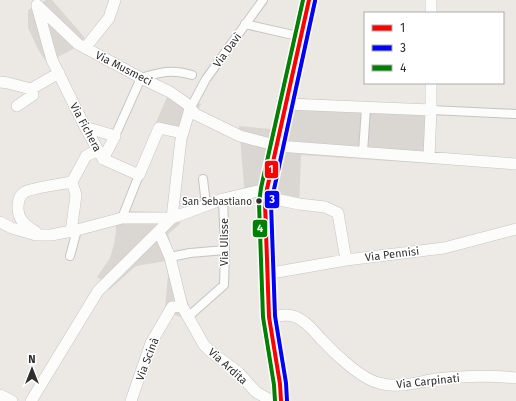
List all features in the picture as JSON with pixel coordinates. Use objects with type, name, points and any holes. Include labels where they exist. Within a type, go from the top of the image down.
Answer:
[{"type":"street","points":[[81,46],[109,18],[115,0]]},
{"type":"street","name":"Via Davì","points":[[193,108],[206,79],[263,0]]},
{"type":"street","points":[[431,0],[431,12]]},
{"type":"street","name":"Via Musmeci","points":[[36,2],[81,46],[170,92],[193,108]]},
{"type":"street","name":"Via Fichera","points":[[36,2],[52,60],[100,154],[139,175]]},
{"type":"street","points":[[281,401],[280,384],[269,317],[266,274],[266,196],[309,2]]},
{"type":"street","points":[[245,24],[302,37]]},
{"type":"street","points":[[70,256],[74,231],[76,195],[72,182],[86,156],[100,154],[115,136],[141,78],[166,71],[177,71],[192,75]]},
{"type":"street","points":[[31,90],[58,73]]},
{"type":"street","points":[[0,82],[8,82],[31,90]]},
{"type":"street","points":[[431,84],[432,157]]},
{"type":"street","points":[[17,106],[33,95],[31,90]]},
{"type":"street","points":[[288,101],[366,108],[432,109],[516,114]]},
{"type":"street","points":[[31,401],[98,291],[105,282],[159,232],[174,215],[182,136],[193,108],[240,136],[278,146],[516,164]]},
{"type":"street","points":[[363,152],[366,108]]},
{"type":"street","points":[[85,127],[115,136]]},
{"type":"street","points":[[121,217],[159,128],[182,136]]},
{"type":"street","points":[[203,179],[206,204]]},
{"type":"street","points":[[41,234],[28,227],[21,220],[18,214],[18,208],[21,195],[30,190],[72,182]]},
{"type":"street","points":[[0,222],[12,228],[36,235],[74,231],[121,217],[174,215],[244,193],[266,196],[299,204],[325,207],[338,212],[346,260]]},
{"type":"street","name":"Via Ulisse","points":[[191,316],[224,285],[225,250],[223,199]]},
{"type":"street","name":"Via Pennisi","points":[[266,274],[346,260],[444,248],[516,229]]},
{"type":"street","points":[[159,232],[170,257],[182,306]]},
{"type":"street","points":[[170,257],[190,253],[225,250]]},
{"type":"street","name":"Via Ardita","points":[[182,306],[191,316],[204,345],[238,372],[256,392],[272,401]]},
{"type":"street","name":"Via Scinà","points":[[131,401],[151,342],[172,307],[182,306]]},
{"type":"street","name":"Via Carpinati","points":[[269,317],[290,315],[297,317],[308,325],[336,355],[379,384],[397,385],[438,379],[476,376],[516,378]]},
{"type":"street","points":[[0,395],[12,401]]},
{"type":"shaded area","points":[[46,0],[52,0],[85,38],[73,49],[47,63],[39,51],[28,28],[28,10]]},
{"type":"shaded area","points":[[168,95],[201,104],[191,124],[187,141],[160,133],[153,129]]},
{"type":"shaded area","points":[[279,97],[425,106],[435,113],[434,164],[301,155],[299,209],[265,203],[253,195],[245,197],[239,126],[271,129]]},
{"type":"shaded area","points":[[177,208],[180,224],[168,234],[179,277],[190,309],[195,317],[188,320],[173,314],[164,318],[168,276],[166,261],[136,266],[109,290],[105,282],[97,277],[110,258],[116,232],[115,215],[129,211],[165,212]]},
{"type":"transit line","name":"4","points":[[275,401],[274,385],[263,317],[259,203],[261,188],[303,0]]},
{"type":"transit line","name":"1","points":[[281,401],[280,384],[269,317],[265,203],[309,0]]},
{"type":"transit line","name":"3","points":[[287,401],[286,383],[275,316],[271,203],[315,1]]},
{"type":"place","name":"San Sebastiano","points":[[259,201]]}]
